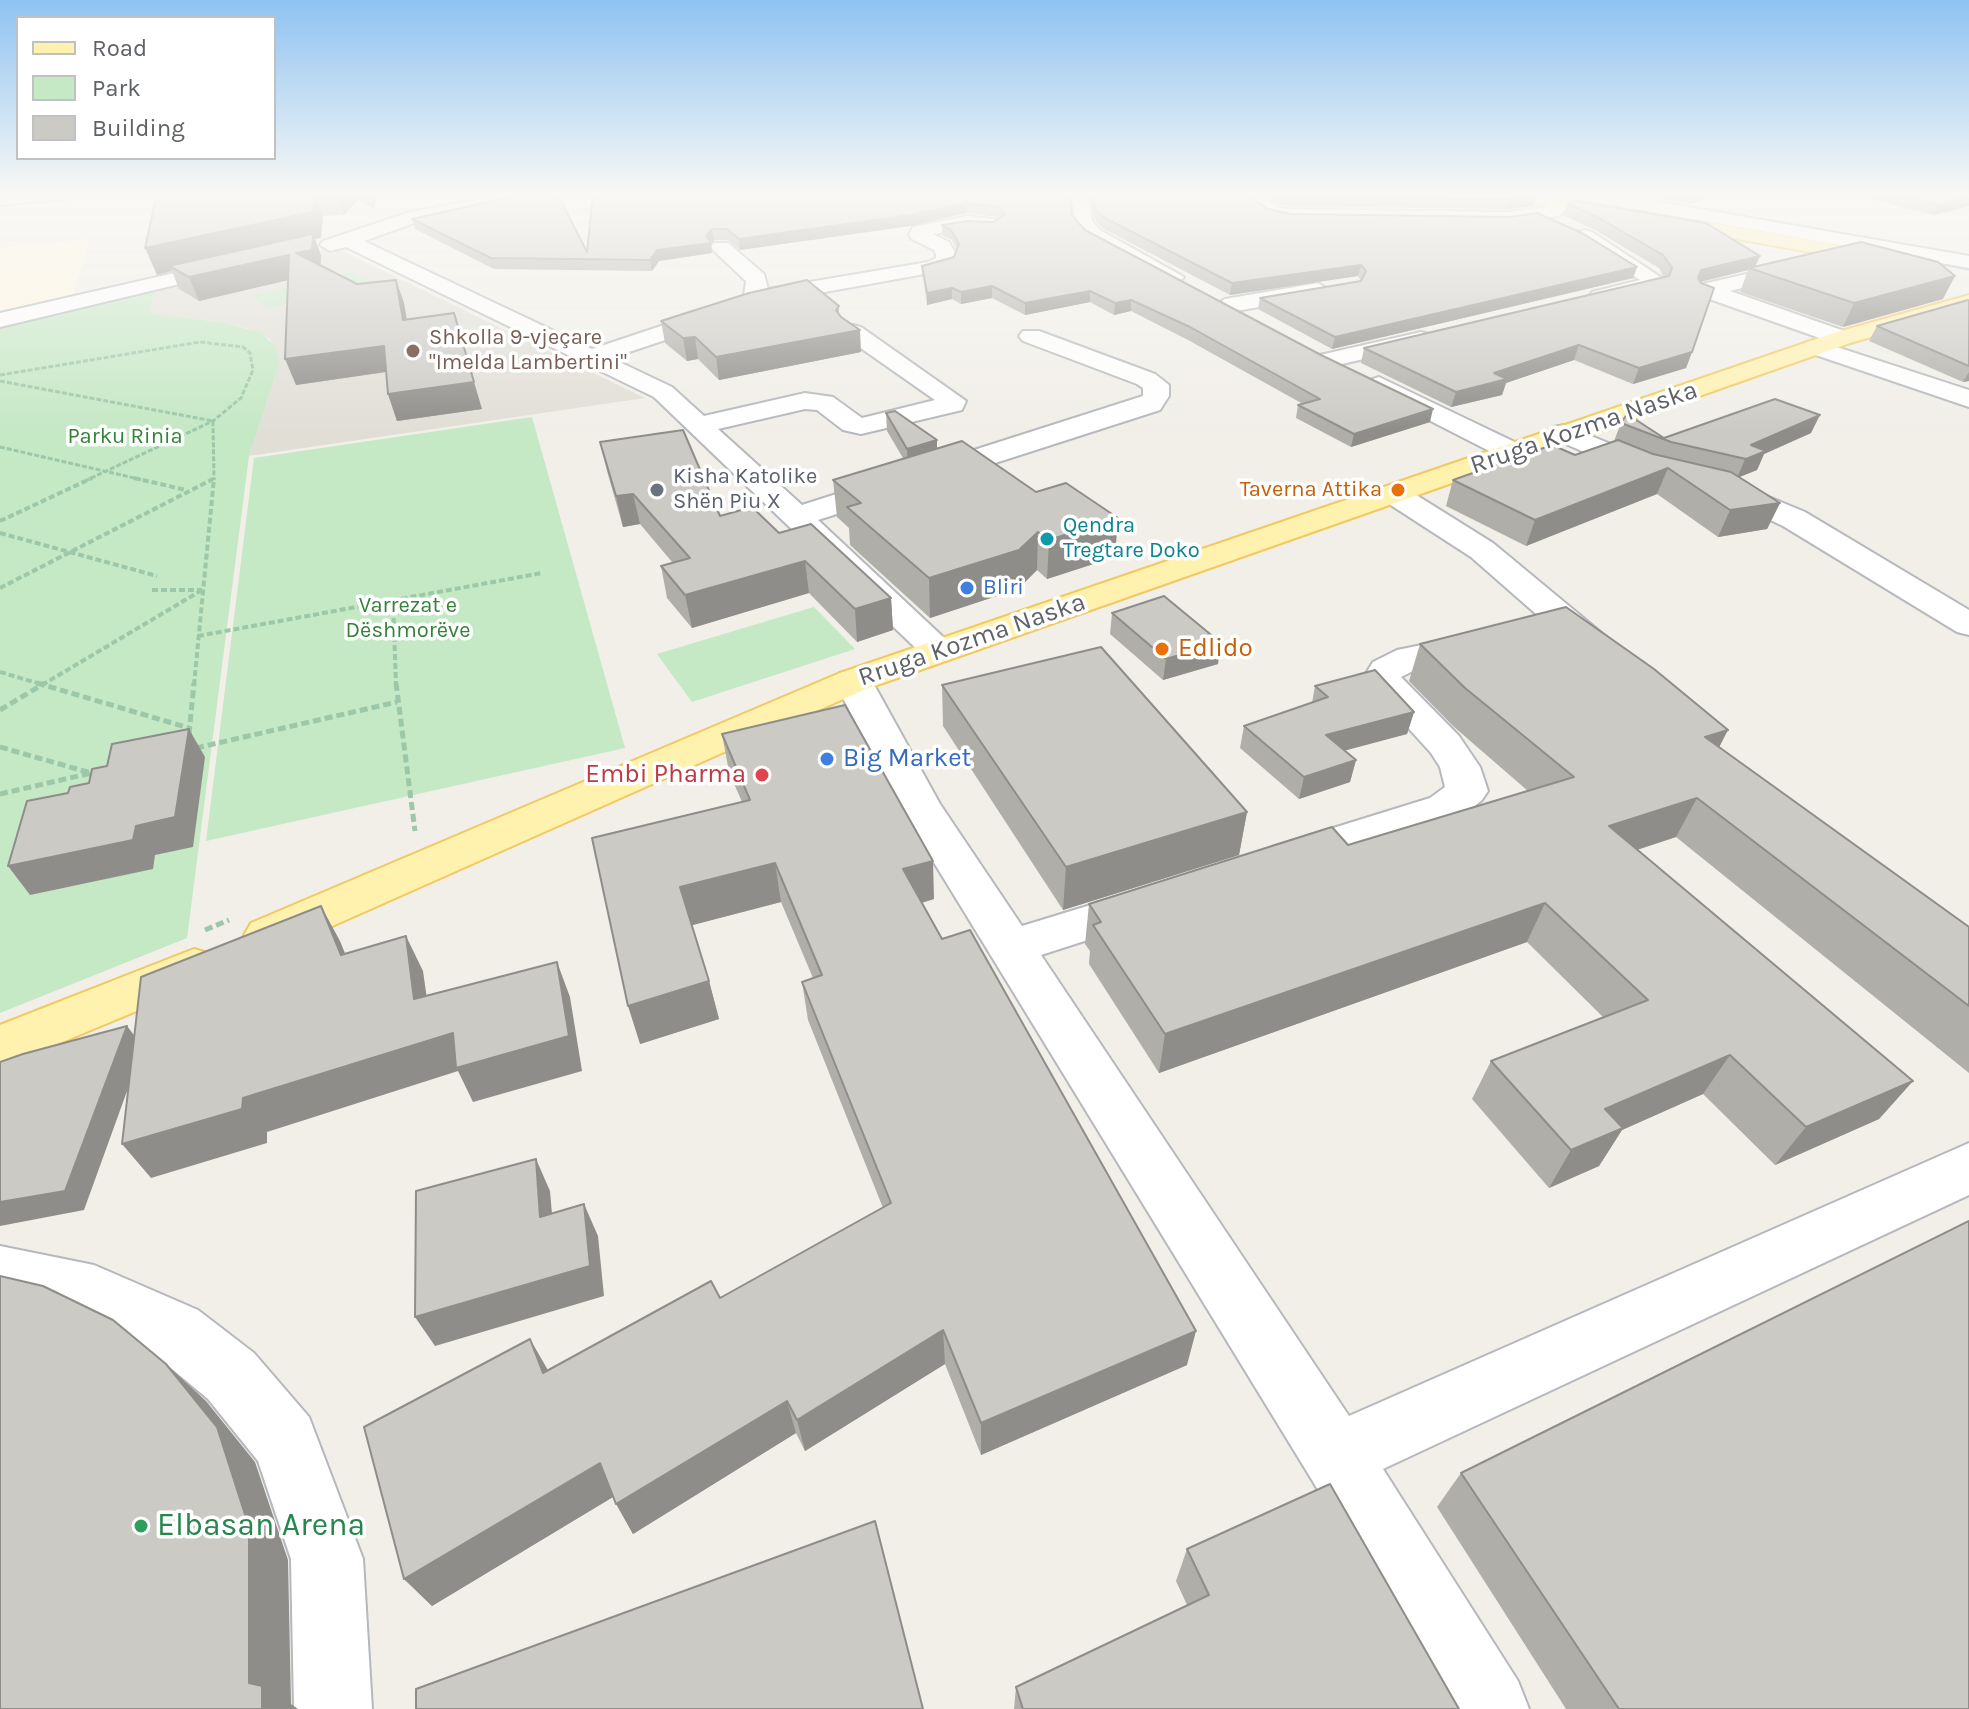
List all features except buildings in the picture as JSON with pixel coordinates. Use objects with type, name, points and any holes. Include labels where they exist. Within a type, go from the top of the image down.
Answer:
[{"type":"main road","points":[[1918,273],[1926,275]]},
{"type":"main road","name":"Rruga Kozma Naska","points":[[0,1047],[236,949],[853,681],[1829,342],[1964,290]]},
{"type":"street","points":[[0,320],[204,273]]},
{"type":"street","points":[[416,273],[663,392],[939,650]]},
{"type":"street","points":[[749,273],[756,279],[757,289],[753,298]]},
{"type":"street","points":[[593,356],[741,307],[753,298],[900,273]]},
{"type":"street","points":[[1164,273],[1264,326]]},
{"type":"street","points":[[1584,301],[1644,287],[1654,280],[1643,273]]},
{"type":"street","points":[[1779,273],[1706,290],[1969,399]]},
{"type":"street","points":[[1225,306],[1334,287]]},
{"type":"street","points":[[698,425],[805,401],[824,403],[853,424],[861,426],[953,404],[853,332]]},
{"type":"street","points":[[1329,360],[1449,332]]},
{"type":"street","points":[[797,517],[1151,404],[1156,396],[1156,385],[1146,379],[1031,336]]},
{"type":"street","points":[[1303,347],[1513,452]]},
{"type":"street","points":[[1564,433],[1654,471],[1730,488],[1794,519],[1969,625]]},
{"type":"street","points":[[1394,494],[1482,550],[1625,672]]},
{"type":"street","points":[[1251,870],[1445,808],[1467,791],[1460,767],[1445,745],[1382,678],[1386,670],[1410,658],[1549,631]]},
{"type":"street","points":[[853,681],[921,807],[1336,1456],[1490,1709]]},
{"type":"street","points":[[1012,947],[1176,894]]},
{"type":"street","points":[[1336,1456],[1969,1168]]},
{"type":"street","points":[[0,1274],[94,1294],[176,1332],[231,1376],[285,1441],[327,1559],[333,1709]]},
{"type":"path","points":[[0,378],[178,344],[234,344],[250,353],[253,370],[241,398],[213,421],[0,521]]},
{"type":"path","points":[[0,378],[213,421]]},
{"type":"path","points":[[188,739],[214,478],[213,421]]},
{"type":"path","points":[[0,447],[188,490]]},
{"type":"path","points":[[0,588],[214,478]]},
{"type":"path","points":[[0,533],[157,576]]},
{"type":"path","points":[[198,636],[542,573]]},
{"type":"path","points":[[152,590],[203,590]]},
{"type":"path","points":[[0,710],[203,590]]},
{"type":"path","points":[[393,600],[397,702],[417,840]]},
{"type":"path","points":[[0,672],[189,728]]},
{"type":"path","points":[[187,750],[397,702]]},
{"type":"path","points":[[0,747],[92,773]]},
{"type":"path","points":[[0,794],[106,770]]},
{"type":"shaded area","points":[[0,273],[80,273],[71,301],[0,318]]},
{"type":"shaded area","name":"Shkolla 9-vjeçare \"Imelda Lambertini\"","points":[[219,273],[387,273],[645,398],[249,456],[279,366],[270,339],[226,323],[150,313],[156,287]]},
{"type":"green space","points":[[349,273],[373,282],[271,308],[250,296]]},
{"type":"green space","name":"Parku Rinia","points":[[156,287],[150,313],[226,323],[261,333],[276,347],[279,366],[249,456],[187,938],[0,1013],[0,323]]},
{"type":"green space","name":"Varrezat e Dëshmorëve","points":[[532,417],[625,748],[206,841],[254,458]]},
{"type":"green space","points":[[814,607],[855,649],[692,702],[657,654]]},
{"type":"place","name":"Shkolla 9-vjeçare \"Imelda Lambertini\"","points":[[413,351]]},
{"type":"place","name":"Kisha Katolike Shën Piu X","points":[[657,490]]},
{"type":"place","name":"Taverna Attika","points":[[1398,490]]},
{"type":"place","name":"Qendra Tregtare Doko","points":[[1047,539]]},
{"type":"place","name":"Bliri","points":[[967,588]]},
{"type":"place","name":"Edlido","points":[[1162,649]]},
{"type":"place","name":"Big Market","points":[[827,759]]},
{"type":"place","name":"Embi Pharma","points":[[762,775]]},
{"type":"place","name":"Elbasan Arena","points":[[141,1526]]}]
